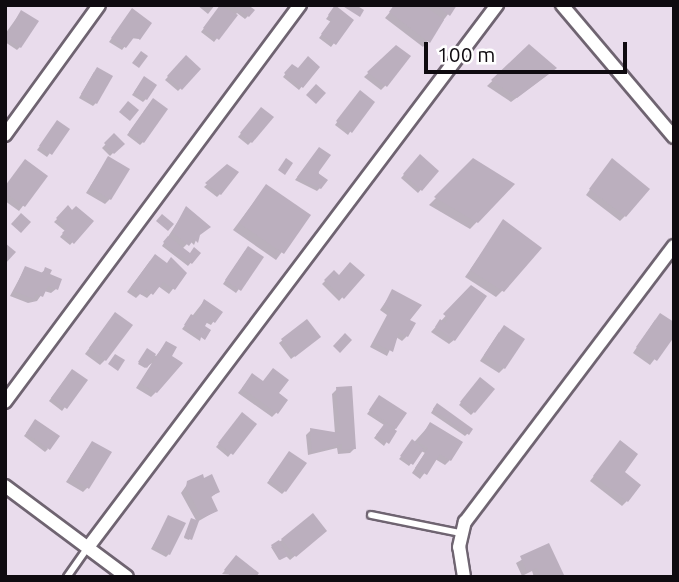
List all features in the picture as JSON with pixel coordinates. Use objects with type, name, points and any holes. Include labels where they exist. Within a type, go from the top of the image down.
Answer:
[{"type":"street","points":[[5,135],[99,5]]},
{"type":"street","points":[[5,402],[300,5]]},
{"type":"street","points":[[89,546],[497,5]]},
{"type":"street","points":[[562,5],[674,137]]},
{"type":"street","points":[[464,577],[460,533],[674,246]]},
{"type":"street","points":[[5,486],[89,546],[127,577]]},
{"type":"lane","points":[[371,515],[460,533]]},
{"type":"lane","points":[[67,577],[89,546]]},
{"type":"building","points":[[220,5],[238,15],[219,40],[203,28]]},
{"type":"building","points":[[232,5],[248,5],[255,10],[249,17]]},
{"type":"building","points":[[335,5],[354,20],[336,45],[321,34],[332,19],[328,15]]},
{"type":"building","points":[[341,5],[356,5],[364,10],[360,17]]},
{"type":"building","points":[[394,5],[424,5],[444,20],[430,43],[389,12]]},
{"type":"building","points":[[436,5],[457,5],[450,16]]},
{"type":"building","points":[[132,8],[152,23],[140,40],[135,36],[126,48],[111,38]]},
{"type":"building","points":[[21,10],[39,21],[21,48],[5,38]]},
{"type":"building","points":[[529,44],[557,68],[517,98],[491,80]]},
{"type":"building","points":[[396,45],[411,56],[387,87],[367,72]]},
{"type":"building","points":[[141,51],[148,56],[139,68],[132,63]]},
{"type":"building","points":[[186,55],[201,69],[182,90],[167,76]]},
{"type":"building","points":[[308,56],[320,67],[303,88],[284,73],[292,64],[298,68]]},
{"type":"building","points":[[97,67],[113,76],[97,104],[81,94]]},
{"type":"building","points":[[144,76],[157,85],[147,100],[134,92]]},
{"type":"building","points":[[316,84],[326,93],[316,104],[306,95]]},
{"type":"building","points":[[360,90],[375,102],[352,133],[336,121]]},
{"type":"building","points":[[153,98],[168,109],[144,143],[129,132]]},
{"type":"building","points":[[128,101],[139,110],[130,121],[119,112]]},
{"type":"building","points":[[261,107],[274,117],[252,143],[240,133]]},
{"type":"building","points":[[57,120],[70,129],[52,155],[39,146]]},
{"type":"building","points":[[114,133],[125,144],[114,154],[104,143]]},
{"type":"building","points":[[319,147],[331,155],[318,173],[328,180],[321,189],[297,177]]},
{"type":"building","points":[[420,154],[439,171],[422,191],[403,174]]},
{"type":"building","points":[[108,156],[130,169],[111,200],[90,187]]},
{"type":"building","points":[[286,158],[293,163],[285,175],[278,170]]},
{"type":"building","points":[[473,158],[515,184],[478,223],[434,197]]},
{"type":"building","points":[[612,158],[650,189],[626,217],[589,189]]},
{"type":"building","points":[[25,159],[48,176],[25,207],[5,193],[5,186]]},
{"type":"building","points":[[227,164],[239,172],[221,195],[205,183]]},
{"type":"building","points":[[266,184],[311,215],[284,254],[239,223]]},
{"type":"building","points":[[68,205],[72,210],[76,206],[94,221],[74,244],[62,233],[67,228],[56,218]]},
{"type":"building","points":[[186,206],[211,227],[200,235],[198,243],[194,239],[189,246],[172,232]]},
{"type":"building","points":[[21,213],[31,222],[21,233],[11,224]]},
{"type":"building","points":[[162,214],[174,224],[168,231],[156,221]]},
{"type":"building","points":[[503,219],[542,248],[504,292],[470,270]]},
{"type":"building","points":[[168,236],[190,253],[194,247],[201,253],[192,264],[163,242]]},
{"type":"building","points":[[5,243],[16,252],[5,264]]},
{"type":"building","points":[[248,246],[264,257],[241,291],[225,280]]},
{"type":"building","points":[[155,254],[167,263],[171,257],[187,273],[175,290],[163,282],[153,295],[146,289],[142,295],[131,287]]},
{"type":"building","points":[[350,262],[365,275],[344,299],[324,280],[334,270],[339,275]]},
{"type":"building","points":[[25,266],[43,273],[45,267],[52,270],[50,274],[62,279],[58,290],[48,286],[43,297],[36,294],[34,299],[14,291]]},
{"type":"building","points":[[471,285],[487,296],[455,341],[435,327],[440,319],[445,323],[448,318],[443,314]]},
{"type":"building","points":[[392,289],[422,305],[410,320],[416,323],[408,337],[399,332],[393,352],[374,342],[391,309],[384,305]]},
{"type":"building","points":[[204,299],[223,312],[215,323],[209,319],[205,326],[211,330],[205,340],[184,325],[191,314],[196,317]]},
{"type":"building","points":[[115,312],[133,325],[106,361],[89,348]]},
{"type":"building","points":[[660,313],[674,322],[674,337],[657,361],[636,347]]},
{"type":"building","points":[[307,319],[321,337],[295,357],[281,339]]},
{"type":"building","points":[[504,325],[525,339],[505,369],[484,355]]},
{"type":"building","points":[[345,333],[352,340],[340,353],[333,346]]},
{"type":"building","points":[[166,341],[177,347],[172,356],[183,363],[157,393],[140,383]]},
{"type":"building","points":[[147,348],[156,354],[147,368],[138,362]]},
{"type":"building","points":[[115,354],[125,360],[118,371],[108,364]]},
{"type":"building","points":[[273,368],[289,380],[279,393],[288,400],[278,414],[242,388],[252,373],[263,381]]},
{"type":"building","points":[[72,369],[88,380],[67,409],[51,398]]},
{"type":"building","points":[[480,377],[495,389],[475,413],[460,402]]},
{"type":"building","points":[[352,386],[356,449],[342,450],[342,444],[312,452],[310,428],[340,433],[336,387]]},
{"type":"building","points":[[379,395],[407,413],[396,429],[369,410]]},
{"type":"building","points":[[437,403],[473,429],[469,435],[433,409]]},
{"type":"building","points":[[242,412],[257,424],[233,455],[218,443]]},
{"type":"building","points":[[35,419],[60,436],[50,450],[26,433]]},
{"type":"building","points":[[430,422],[463,442],[451,461],[440,454],[427,475],[415,468],[428,448],[418,442]]},
{"type":"building","points":[[385,423],[397,431],[389,444],[376,435]]},
{"type":"building","points":[[412,439],[424,449],[413,465],[400,456]]},
{"type":"building","points":[[620,440],[638,454],[625,472],[641,485],[628,502],[593,476]]},
{"type":"building","points":[[92,441],[112,452],[89,489],[70,476]]},
{"type":"building","points":[[289,451],[307,463],[286,492],[269,480]]},
{"type":"building","points":[[203,474],[204,478],[212,474],[220,492],[211,496],[218,511],[202,518],[186,487],[187,481]]},
{"type":"building","points":[[313,513],[327,531],[296,557],[281,539]]},
{"type":"building","points":[[168,515],[186,523],[170,555],[153,546]]},
{"type":"building","points":[[191,518],[199,521],[192,540],[184,537]]},
{"type":"building","points":[[279,540],[288,556],[280,560],[271,545]]},
{"type":"building","points":[[549,543],[564,575],[541,577],[537,568],[527,572],[520,556]]},
{"type":"building","points":[[236,555],[259,573],[256,577],[232,577],[224,570]]}]
